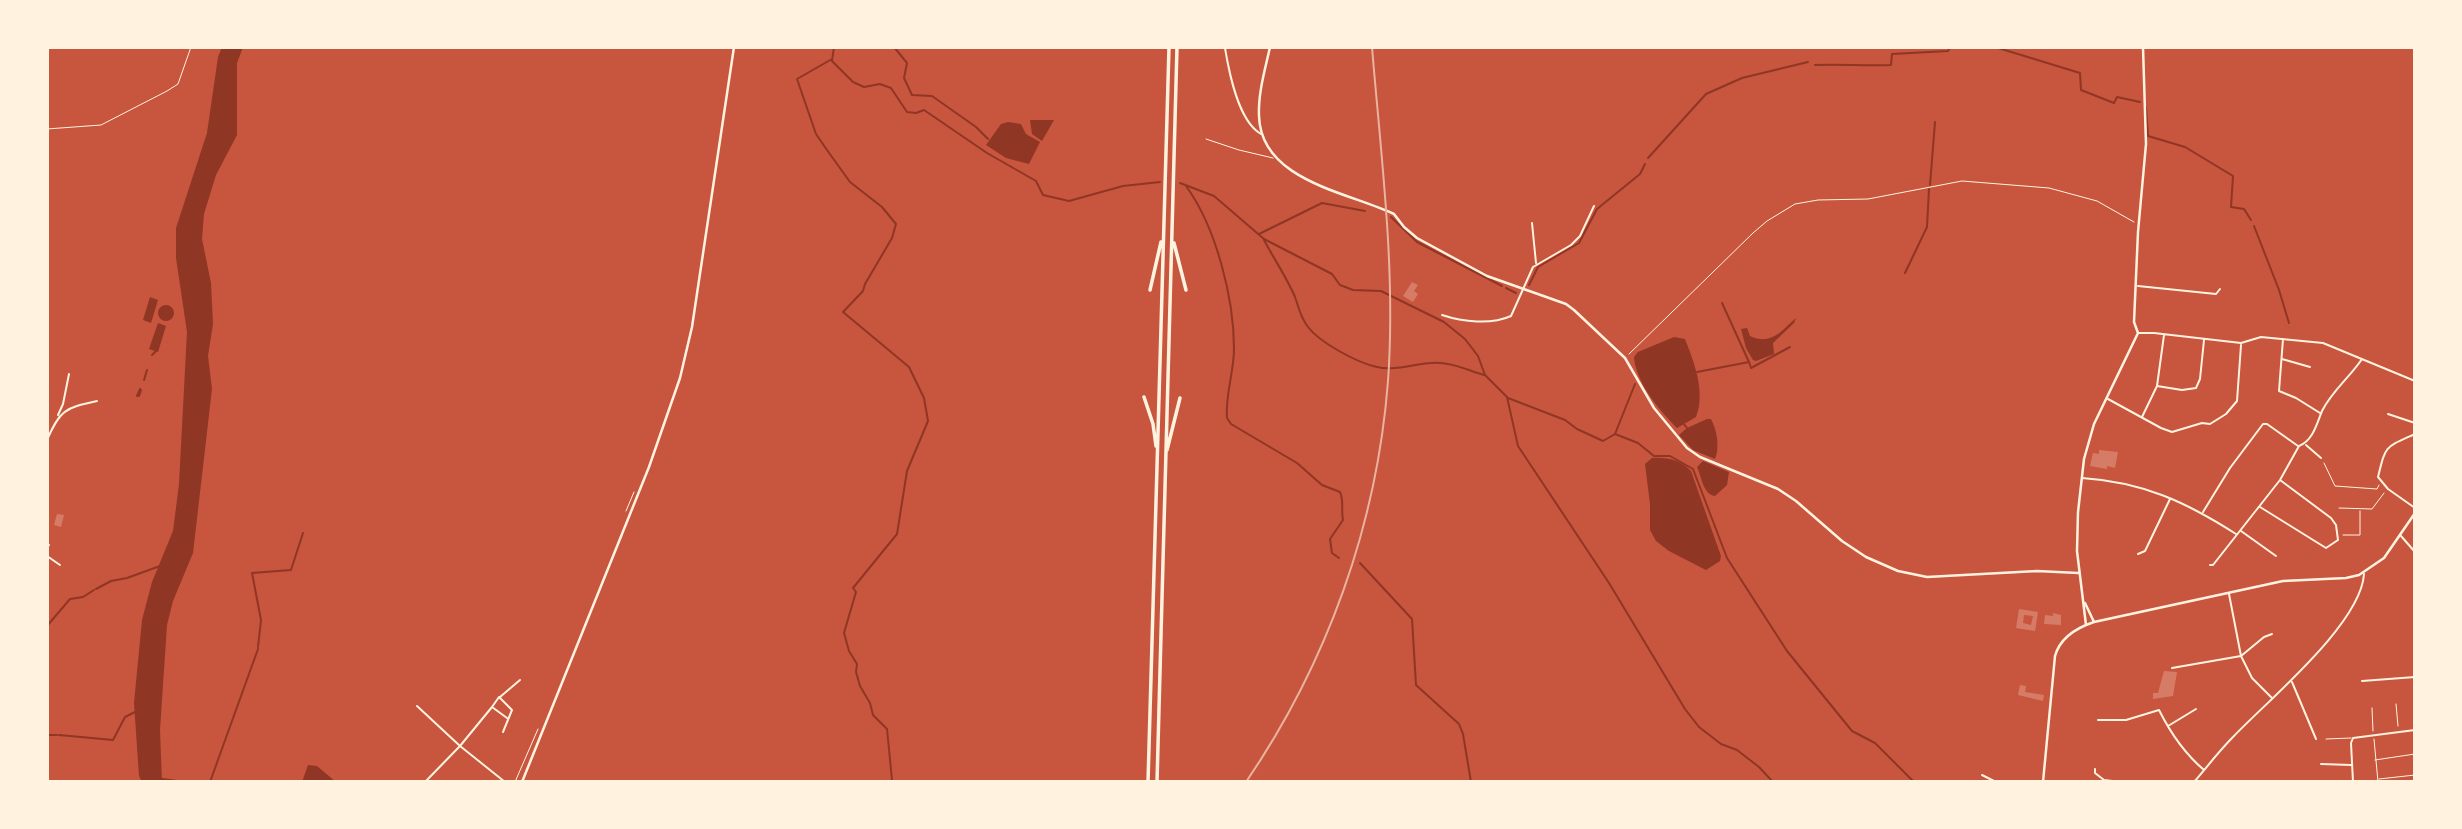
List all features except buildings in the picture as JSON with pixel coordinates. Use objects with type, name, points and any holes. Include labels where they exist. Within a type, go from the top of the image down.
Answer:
[{"type":"highway","points":[[1148,782],[1169,47]]},
{"type":"highway","points":[[1157,782],[1177,47]]},
{"type":"highway","points":[[1150,290],[1164,229]]},
{"type":"highway","points":[[1172,234],[1186,290]]},
{"type":"highway","points":[[1144,397],[1153,424],[1157,455]]},
{"type":"highway","points":[[1166,459],[1180,398]]},
{"type":"street","points":[[522,782],[649,467],[680,378],[692,327],[734,47]]},
{"type":"street","points":[[1270,47],[1259,99],[1259,118],[1262,135],[1275,157],[1297,175],[1394,215],[1417,238],[1487,276],[1566,304],[1625,358],[1654,408],[1687,448],[1700,457],[1778,489],[1842,541],[1878,563],[1904,573],[1927,577],[2037,570],[2078,573]]},
{"type":"street","points":[[2138,333],[2134,325],[2146,138],[2143,47]]},
{"type":"street","points":[[1225,48],[1230,80],[1241,108],[1255,131],[1262,135]]},
{"type":"street","points":[[1442,315],[1465,321],[1506,318],[1514,312],[1522,289],[1536,264],[1571,245],[1580,236],[1594,206]]},
{"type":"street","points":[[1532,223],[1536,264]]},
{"type":"street","points":[[2137,286],[2216,294],[2220,289]]},
{"type":"street","points":[[2138,333],[2241,343],[2261,337],[2323,343],[2415,381]]},
{"type":"street","points":[[2090,624],[2078,573],[2077,528],[2081,478],[2090,438],[2138,333]]},
{"type":"street","points":[[2141,418],[2157,386],[2164,334]]},
{"type":"street","points":[[2283,338],[2279,391],[2296,398],[2320,414]]},
{"type":"street","points":[[2157,386],[2182,390],[2196,388],[2200,379],[2204,339]]},
{"type":"street","points":[[2107,398],[2161,428],[2178,432],[2202,423],[2210,424],[2226,414],[2237,401],[2241,343]]},
{"type":"street","points":[[2210,565],[2213,565],[2280,480],[2299,446],[2305,444],[2321,419],[2320,414],[2345,377],[2352,374],[2364,358]]},
{"type":"street","points":[[2281,359],[2310,367]]},
{"type":"street","points":[[47,440],[63,404],[69,374]]},
{"type":"street","points":[[58,416],[66,410],[97,401]]},
{"type":"street","points":[[2388,414],[2415,423]]},
{"type":"street","points":[[2203,513],[2230,467],[2263,425],[2267,424],[2299,446]]},
{"type":"street","points":[[2415,434],[2384,451],[2378,477],[2388,489],[2415,508]]},
{"type":"street","points":[[2305,444],[2321,458]]},
{"type":"street","points":[[2081,478],[2126,483],[2171,498],[2203,513],[2237,534]]},
{"type":"street","points":[[2259,506],[2326,548],[2339,538],[2331,518],[2280,480]]},
{"type":"street","points":[[2138,554],[2145,551],[2171,498]]},
{"type":"street","points":[[2043,782],[2056,653],[2066,637],[2090,624],[2289,580],[2346,578],[2364,573],[2384,558],[2415,513]]},
{"type":"street","points":[[2240,531],[2276,556]]},
{"type":"street","points":[[2401,536],[2415,552]]},
{"type":"street","points":[[47,556],[60,565]]},
{"type":"street","points":[[2194,782],[2233,737],[2291,681],[2333,634],[2352,607],[2364,581],[2364,573]]},
{"type":"street","points":[[2229,593],[2241,656],[2252,678],[2272,698]]},
{"type":"street","points":[[2084,600],[2090,624]]},
{"type":"street","points":[[2172,668],[2241,656],[2264,637],[2272,634]]},
{"type":"street","points":[[2362,681],[2415,677]]},
{"type":"street","points":[[425,782],[460,746],[499,697],[520,680]]},
{"type":"street","points":[[2291,681],[2316,739]]},
{"type":"street","points":[[499,697],[512,710],[503,733]]},
{"type":"street","points":[[416,706],[505,782]]},
{"type":"street","points":[[492,708],[507,718]]},
{"type":"street","points":[[2168,727],[2196,709]]},
{"type":"street","points":[[2098,720],[2126,720],[2159,710],[2188,756],[2204,770]]},
{"type":"street","points":[[2353,782],[2353,738],[2415,730]]},
{"type":"street","points":[[2321,764],[2352,765]]},
{"type":"street","points":[[2095,769],[2095,773],[2104,780],[2120,782]]},
{"type":"street","points":[[1982,775],[1996,782]]},
{"type":"lane","points":[[1206,139],[1270,159],[1275,157]]},
{"type":"lane","points":[[2326,739],[2353,738]]},
{"type":"path","points":[[47,130],[101,125],[167,91],[178,84],[191,47]]},
{"type":"path","points":[[1625,358],[1753,233],[1795,204],[1818,200],[1868,199],[1962,181],[2049,188],[2097,201],[2139,224]]},
{"type":"path","points":[[2321,458],[2335,486],[2376,489],[2381,483]]},
{"type":"path","points":[[627,509],[636,487]]},
{"type":"path","points":[[2339,508],[2372,509],[2388,489]]},
{"type":"path","points":[[2339,538],[2343,535],[2360,534],[2360,509]]},
{"type":"path","points":[[2396,704],[2399,732]]},
{"type":"path","points":[[2372,708],[2378,780],[2415,776],[2414,762]]},
{"type":"path","points":[[515,782],[538,730]]},
{"type":"path","points":[[2375,760],[2415,754]]},
{"type":"path","points":[[2396,776],[2396,782]]},
{"type":"shaded area","points":[[222,47],[243,47],[237,63],[237,135],[216,175],[204,214],[202,239],[211,283],[213,324],[208,356],[212,389],[193,553],[173,601],[167,625],[160,730],[162,782],[142,782],[139,776],[134,703],[142,620],[152,582],[173,531],[179,484],[187,332],[176,258],[176,228],[207,133],[218,57]]},
{"type":"shaded area","points":[[1030,120],[1054,120],[1042,141],[1032,134]]},
{"type":"shaded area","points":[[1001,124],[1021,124],[1026,134],[1040,142],[1029,164],[1006,158],[986,145]]},
{"type":"shaded area","points":[[150,297],[158,300],[151,323],[143,320]]},
{"type":"shaded area","points":[[163,305],[169,305],[174,313],[172,319],[163,321],[158,316],[158,310]]},
{"type":"shaded area","points":[[1796,318],[1773,343],[1774,354],[1753,360],[1746,348],[1741,329],[1747,328],[1750,336],[1757,339],[1770,338]]},
{"type":"shaded area","points":[[158,323],[166,326],[158,352],[149,349]]},
{"type":"shaded area","points":[[1674,337],[1685,339],[1698,377],[1700,398],[1696,417],[1677,428],[1644,386],[1634,357],[1638,352]]},
{"type":"shaded area","points":[[1711,419],[1718,444],[1715,459],[1693,450],[1679,435],[1687,428]]},
{"type":"shaded area","points":[[1652,458],[1673,460],[1691,471],[1721,556],[1720,561],[1706,570],[1669,551],[1656,541],[1650,530],[1645,464]]},
{"type":"shaded area","points":[[1703,461],[1729,472],[1727,485],[1715,496],[1705,489],[1697,467]]},
{"type":"shaded area","points":[[308,765],[317,766],[336,782],[302,782]]},
{"type":"waterway","points":[[834,47],[832,61],[853,82],[864,87],[880,84],[891,88],[907,112],[924,110],[987,153],[1036,181],[1043,195],[1069,201],[1123,186],[1160,182]]},
{"type":"waterway","points":[[894,47],[907,63],[904,78],[912,95],[932,96],[976,127],[988,139]]},
{"type":"waterway","points":[[1815,65],[1891,65],[1892,54],[1948,51],[1950,47]]},
{"type":"waterway","points":[[1995,47],[2080,73],[2081,90],[2114,103],[2117,97],[2140,102]]},
{"type":"waterway","points":[[832,59],[797,79],[816,134],[850,182],[882,207],[896,224],[892,238],[863,291],[843,312],[909,367],[924,398],[928,421],[907,471],[897,534],[853,588],[856,592],[844,633],[849,651],[857,664],[860,686],[870,703],[873,715],[887,729],[892,780],[889,782]]},
{"type":"waterway","points":[[1648,158],[1706,94],[1742,78],[1808,62]]},
{"type":"waterway","points":[[2146,107],[2148,136],[2185,147],[2233,176],[2231,207],[2244,209],[2251,220]]},
{"type":"waterway","points":[[1930,185],[1935,122]]},
{"type":"waterway","points":[[1529,285],[1538,267],[1579,243],[1597,209],[1640,174],[1645,164]]},
{"type":"waterway","points":[[1180,183],[1214,196],[1264,239],[1332,274],[1340,285],[1353,290],[1381,291],[1444,322],[1465,339],[1478,356],[1485,375],[1507,397],[1518,446],[1609,583],[1685,709],[1699,727],[1721,744],[1737,750],[1773,782]]},
{"type":"waterway","points":[[1186,186],[1197,203],[1214,242],[1231,308],[1234,349],[1227,418],[1231,424],[1297,463],[1322,485],[1340,492],[1343,520],[1330,539],[1332,553],[1339,558]]},
{"type":"waterway","points":[[1905,273],[1927,227],[1929,189]]},
{"type":"waterway","points":[[1259,234],[1322,203],[1365,211]]},
{"type":"waterway","points":[[1391,217],[1417,242],[1502,286]]},
{"type":"waterway","points":[[2254,226],[2289,323]]},
{"type":"waterway","points":[[1264,240],[1292,290],[1305,323],[1330,346],[1377,367],[1397,368],[1438,363],[1484,375]]},
{"type":"waterway","points":[[1506,288],[1516,293]]},
{"type":"waterway","points":[[1722,303],[1749,362]]},
{"type":"waterway","points":[[1697,372],[1749,362],[1751,368],[1790,347]]},
{"type":"waterway","points":[[152,355],[156,351]]},
{"type":"waterway","points":[[144,380],[147,370]]},
{"type":"waterway","points":[[1615,434],[1635,384]]},
{"type":"waterway","points":[[137,396],[140,389]]},
{"type":"waterway","points":[[139,396],[141,390]]},
{"type":"waterway","points":[[1508,398],[1565,420],[1603,441],[1615,434],[1638,443],[1654,456],[1670,456],[1693,469],[1727,558],[1787,651],[1852,731],[1875,743],[1914,782]]},
{"type":"waterway","points":[[1683,423],[1687,428]]},
{"type":"waterway","points":[[258,647],[261,620],[252,573],[291,570],[303,533]]},
{"type":"waterway","points":[[1360,563],[1412,619],[1416,685],[1459,724],[1471,782]]},
{"type":"waterway","points":[[96,589],[111,581],[160,566]]},
{"type":"waterway","points":[[47,626],[70,599],[83,597],[94,590]]},
{"type":"waterway","points":[[210,782],[258,649]]},
{"type":"waterway","points":[[59,735],[113,740],[125,717],[137,711]]},
{"type":"waterway","points":[[47,735],[57,735]]},
{"type":"waterway","points":[[162,779],[185,782]]},
{"type":"railway","points":[[1246,782],[1275,737],[1324,641],[1360,540],[1373,488],[1388,381],[1390,297],[1372,47]]}]
